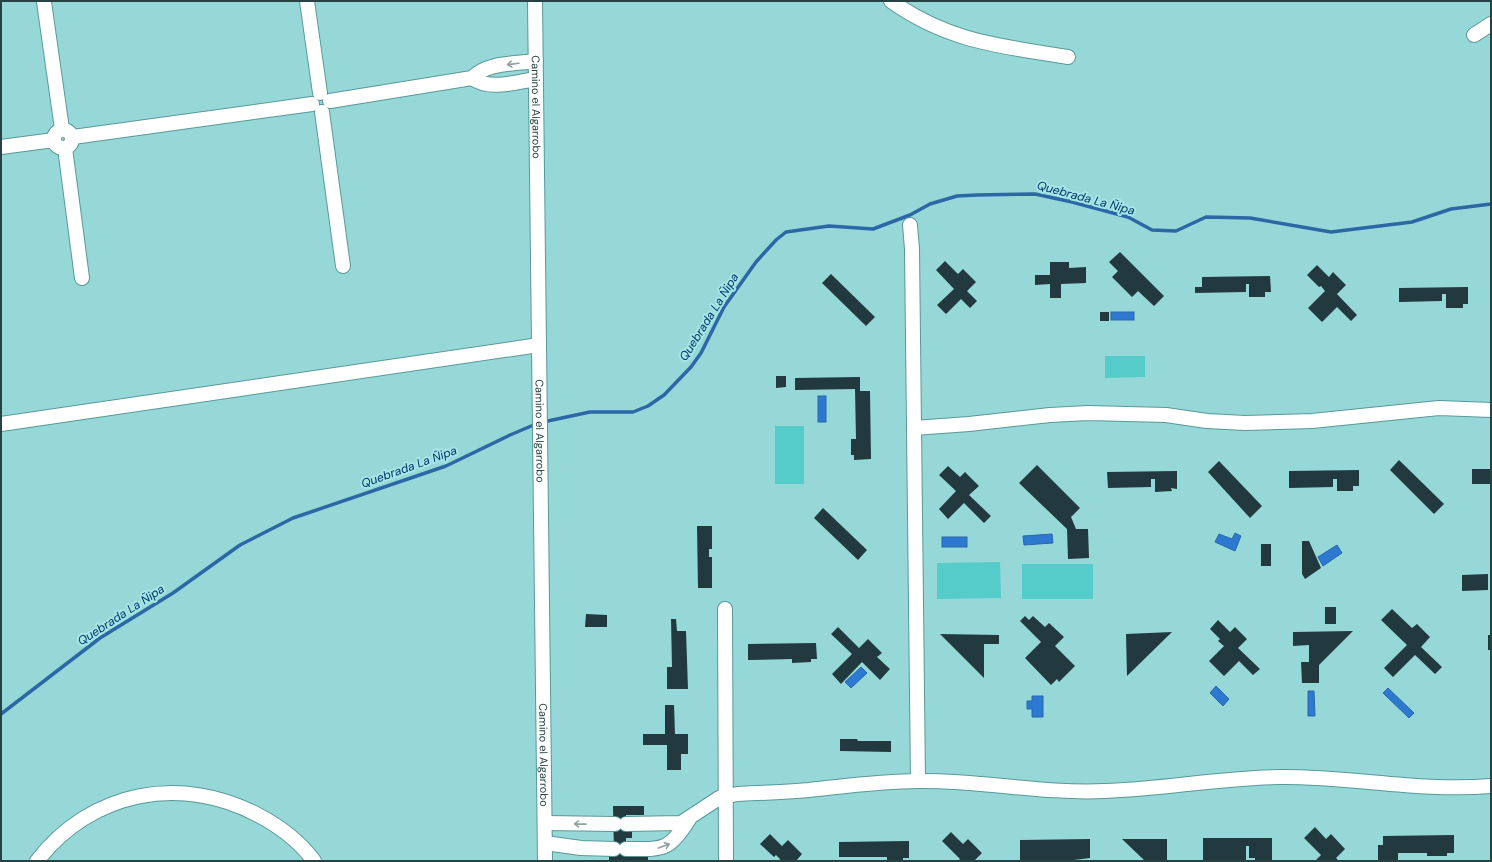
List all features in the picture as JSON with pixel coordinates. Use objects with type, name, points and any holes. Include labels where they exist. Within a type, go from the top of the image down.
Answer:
[{"type":"street","points":[[307,1],[343,266]]},
{"type":"street","name":"Camino el Algarrobo","points":[[535,1],[545,861]]},
{"type":"street","points":[[891,1],[924,22],[975,42],[1068,57]]},
{"type":"street","points":[[44,2],[82,278]]},
{"type":"street","points":[[1474,35],[1491,24]]},
{"type":"street","points":[[1,147],[321,102],[472,78],[480,71],[490,67],[536,61]]},
{"type":"street","points":[[472,78],[481,83],[494,85],[536,79]]},
{"type":"street","points":[[910,225],[912,249],[918,781]]},
{"type":"street","points":[[1,424],[539,345]]},
{"type":"street","points":[[914,428],[969,424],[1050,415],[1088,413],[1166,415],[1207,421],[1245,424],[1312,421],[1439,408],[1491,410]]},
{"type":"street","points":[[725,609],[726,861]]},
{"type":"street","points":[[544,823],[681,823],[725,796],[918,781],[972,782],[1042,790],[1081,792],[1242,778],[1279,777],[1325,777],[1421,787],[1491,786]]},
{"type":"street","points":[[37,861],[68,829],[98,811],[141,796],[171,792],[209,797],[250,811],[284,832],[314,861]]},
{"type":"street","points":[[545,843],[581,848],[662,848],[672,843],[680,834],[689,819]]},
{"type":"shaded area","points":[[1111,312],[1134,312],[1134,320],[1111,320]]},
{"type":"shaded area","points":[[1105,356],[1145,356],[1145,377],[1105,378]]},
{"type":"shaded area","points":[[818,396],[826,396],[826,422],[818,422]]},
{"type":"shaded area","points":[[775,426],[804,426],[804,484],[775,484]]},
{"type":"shaded area","points":[[1235,533],[1241,536],[1235,551],[1215,542],[1219,534],[1232,539]]},
{"type":"shaded area","points":[[1052,534],[1053,543],[1024,545],[1023,536]]},
{"type":"shaded area","points":[[942,537],[967,537],[967,547],[942,547]]},
{"type":"shaded area","points":[[1337,545],[1342,553],[1323,566],[1318,557]]},
{"type":"shaded area","points":[[1000,562],[1001,598],[937,599],[937,563]]},
{"type":"shaded area","points":[[1022,564],[1093,564],[1093,599],[1022,599]]},
{"type":"shaded area","points":[[861,667],[867,673],[851,688],[845,682]]},
{"type":"shaded area","points":[[1216,686],[1229,699],[1223,706],[1210,693]]},
{"type":"shaded area","points":[[1388,688],[1414,713],[1409,718],[1383,693]]},
{"type":"shaded area","points":[[1308,691],[1314,691],[1315,716],[1308,716]]},
{"type":"shaded area","points":[[1032,696],[1043,696],[1043,717],[1032,717],[1032,709],[1027,709],[1027,701],[1032,701]]},
{"type":"building","points":[[1120,252],[1164,296],[1154,306],[1138,291],[1132,297],[1112,277],[1118,271],[1109,262]]},
{"type":"building","points":[[945,261],[958,274],[963,269],[976,282],[967,291],[977,301],[970,308],[961,299],[946,314],[937,305],[954,289],[936,270]]},
{"type":"building","points":[[1050,262],[1069,262],[1069,268],[1086,267],[1086,283],[1061,284],[1061,298],[1050,298],[1050,284],[1035,285],[1035,275],[1050,275]]},
{"type":"building","points":[[1317,265],[1329,277],[1333,272],[1346,285],[1337,294],[1357,315],[1351,321],[1337,307],[1322,322],[1308,308],[1325,291],[1307,275]]},
{"type":"building","points":[[831,274],[875,317],[866,326],[822,283]]},
{"type":"building","points":[[1270,276],[1271,292],[1265,292],[1265,297],[1249,297],[1249,284],[1246,284],[1246,292],[1195,293],[1195,287],[1202,287],[1202,277]]},
{"type":"building","points":[[1468,287],[1468,304],[1463,304],[1463,308],[1446,308],[1446,294],[1442,294],[1442,301],[1399,302],[1399,288]]},
{"type":"building","points":[[1100,312],[1109,312],[1109,321],[1100,321]]},
{"type":"building","points":[[776,376],[786,376],[786,387],[776,388]]},
{"type":"building","points":[[860,377],[860,391],[870,391],[871,459],[854,460],[854,455],[851,455],[851,439],[856,439],[855,389],[795,390],[795,378]]},
{"type":"building","points":[[1399,460],[1444,504],[1434,514],[1390,470]]},
{"type":"building","points":[[1219,461],[1262,506],[1250,518],[1208,472]]},
{"type":"building","points":[[1037,465],[1080,508],[1071,517],[1076,529],[1088,529],[1089,558],[1068,559],[1067,529],[1019,483]]},
{"type":"building","points":[[948,466],[960,477],[965,472],[979,486],[969,495],[991,516],[984,523],[964,503],[948,519],[939,509],[956,491],[939,475]]},
{"type":"building","points":[[1472,469],[1491,469],[1491,484],[1472,484]]},
{"type":"building","points":[[1359,470],[1359,486],[1353,486],[1353,491],[1337,491],[1337,479],[1333,479],[1333,487],[1289,488],[1289,471]]},
{"type":"building","points":[[1177,471],[1177,489],[1171,488],[1172,491],[1155,492],[1155,479],[1151,479],[1151,487],[1108,488],[1107,472]]},
{"type":"building","points":[[823,508],[867,550],[858,560],[814,518]]},
{"type":"building","points":[[697,526],[712,526],[712,549],[709,549],[709,557],[712,557],[712,588],[698,588]]},
{"type":"building","points":[[1302,541],[1309,541],[1321,568],[1305,579],[1302,574]]},
{"type":"building","points":[[1261,544],[1271,544],[1271,566],[1261,566]]},
{"type":"building","points":[[1488,574],[1488,590],[1462,591],[1462,575]]},
{"type":"building","points":[[1325,607],[1336,607],[1336,624],[1325,624]]},
{"type":"building","points":[[1392,609],[1412,628],[1417,624],[1430,637],[1421,647],[1442,667],[1435,674],[1415,655],[1393,677],[1384,668],[1407,645],[1381,620]]},
{"type":"building","points":[[586,614],[607,615],[607,627],[585,627]]},
{"type":"building","points":[[1025,616],[1029,620],[1033,616],[1045,627],[1049,623],[1064,637],[1055,646],[1075,666],[1059,682],[1057,679],[1051,685],[1025,658],[1041,642],[1020,621]]},
{"type":"building","points":[[671,619],[676,619],[677,631],[686,631],[688,689],[667,689],[667,667],[672,667]]},
{"type":"building","points":[[1218,620],[1230,632],[1235,627],[1247,639],[1238,648],[1260,669],[1253,675],[1239,661],[1224,676],[1209,661],[1224,646],[1218,641],[1220,639],[1210,629]]},
{"type":"building","points":[[838,627],[859,648],[868,639],[882,653],[877,657],[890,669],[880,680],[862,662],[841,684],[832,674],[852,654],[831,634]]},
{"type":"building","points":[[1353,631],[1319,665],[1319,683],[1302,683],[1301,662],[1309,662],[1309,645],[1293,646],[1293,632]]},
{"type":"building","points":[[1172,632],[1127,676],[1126,634]]},
{"type":"building","points":[[940,634],[999,635],[999,644],[984,644],[984,678]]},
{"type":"building","points":[[1488,635],[1491,635],[1491,650],[1488,650]]},
{"type":"building","points":[[816,643],[817,659],[811,659],[811,662],[792,663],[792,659],[748,660],[748,644]]},
{"type":"building","points":[[665,705],[674,705],[675,734],[688,734],[688,754],[681,754],[681,770],[667,770],[667,745],[643,745],[643,734],[665,734]]},
{"type":"building","points":[[840,739],[857,739],[858,741],[891,741],[891,752],[840,751]]},
{"type":"building","points":[[613,806],[644,806],[644,815],[626,815],[626,830],[632,830],[632,838],[626,838],[626,853],[635,853],[635,856],[648,856],[648,861],[609,861],[609,853],[614,853]]},
{"type":"building","points":[[1315,827],[1326,839],[1331,834],[1345,849],[1336,858],[1339,861],[1315,861],[1321,855],[1304,838]]},
{"type":"building","points":[[951,832],[963,844],[968,839],[982,853],[974,861],[958,861],[960,859],[942,841]]},
{"type":"building","points":[[770,834],[782,846],[788,840],[802,854],[796,861],[779,861],[780,859],[776,855],[774,857],[760,844]]},
{"type":"building","points":[[1454,835],[1454,853],[1447,853],[1447,856],[1427,856],[1427,853],[1398,853],[1398,861],[1378,861],[1378,845],[1383,845],[1383,836]]},
{"type":"building","points":[[1203,838],[1272,838],[1272,860],[1255,860],[1255,858],[1249,858],[1249,846],[1246,846],[1246,861],[1203,861]]},
{"type":"building","points":[[1090,839],[1090,858],[1066,861],[1020,861],[1020,840]]},
{"type":"building","points":[[1122,839],[1167,839],[1167,861],[1145,861]]},
{"type":"building","points":[[909,841],[909,858],[903,858],[903,861],[887,861],[887,857],[839,857],[839,842]]},
{"type":"waterway","name":"Quebrada La Ñipa","points":[[543,422],[590,412],[633,412],[648,406],[664,395],[691,367],[701,353],[724,307],[756,262],[776,240],[786,232],[829,226],[873,229],[910,215],[930,204],[957,196],[977,195],[1035,194],[1128,217],[1152,230],[1176,231],[1206,217],[1250,218],[1331,232],[1412,222],[1451,209],[1491,204]]},
{"type":"waterway","name":"Quebrada La Ñipa","points":[[1,714],[100,638],[173,593],[240,545],[293,518],[446,466],[536,424]]}]
